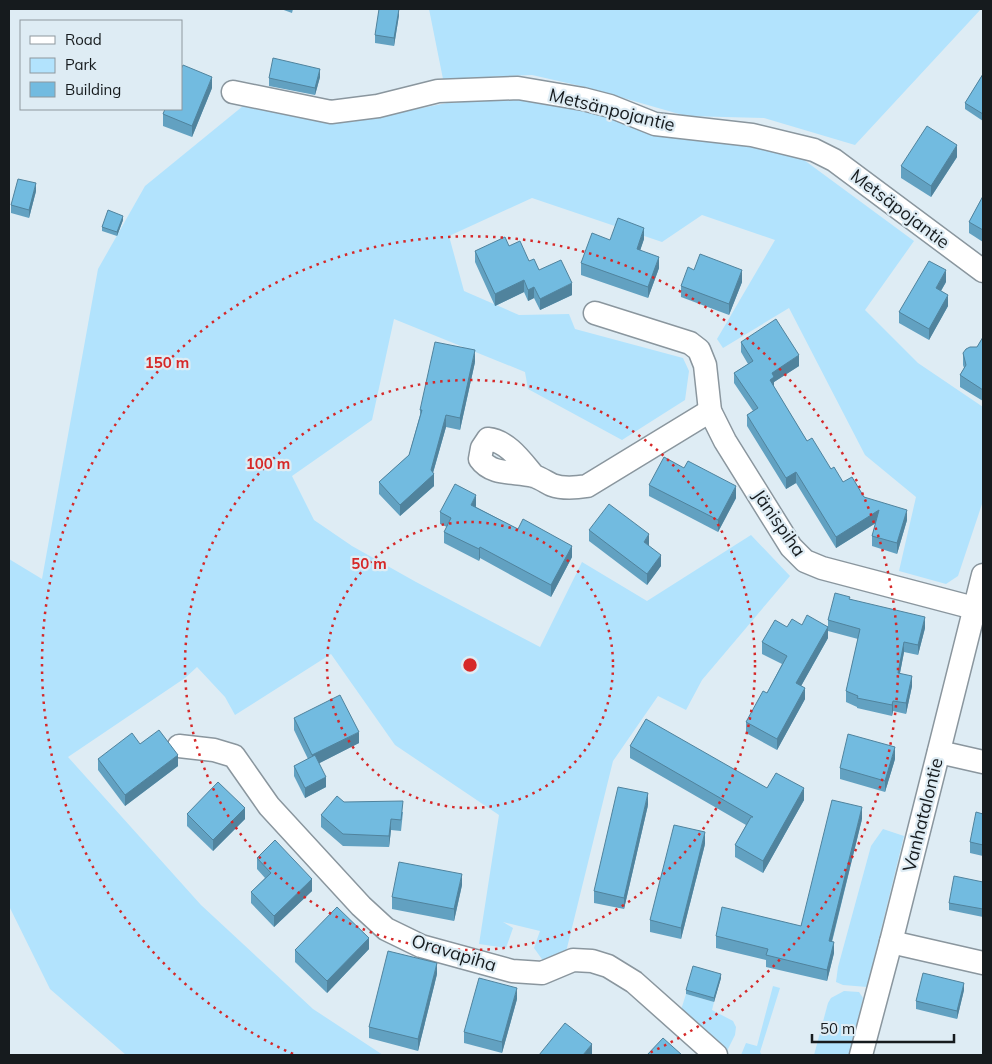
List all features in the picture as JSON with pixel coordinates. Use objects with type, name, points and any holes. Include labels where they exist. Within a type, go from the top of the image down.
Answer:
[{"type":"street","name":"Metsänpojantie","points":[[233,92],[331,112],[378,106],[438,91],[518,88],[584,99],[610,106],[654,124],[752,135],[814,150]]},
{"type":"street","name":"Metsäpojantie","points":[[814,150],[834,160],[983,271]]},
{"type":"street","name":"Jänispiha","points":[[595,313],[690,343],[699,350],[705,366],[710,411],[725,441],[792,547],[805,561],[822,568],[974,608]]},
{"type":"street","points":[[534,476],[553,485],[572,488],[587,486],[710,411]]},
{"type":"street","name":"Vanhatalontie","points":[[861,1055],[983,575]]},
{"type":"street","name":"Oravapiha","points":[[179,746],[214,750],[234,756],[269,806],[361,906],[386,930],[421,946],[512,971],[542,973],[573,960],[592,961],[608,966],[634,982],[716,1055]]},
{"type":"street","points":[[939,752],[983,762]]},
{"type":"street","points":[[891,942],[983,963]]},
{"type":"green space","points":[[429,9],[981,9],[855,145],[764,118],[686,116],[585,87],[532,75],[443,79]]},
{"type":"green space","points":[[524,98],[800,157],[914,241],[865,310],[918,363],[983,407],[983,501],[958,576],[946,584],[899,571],[916,497],[865,455],[789,308],[723,348],[717,339],[775,240],[702,215],[662,242],[532,198],[449,236],[464,291],[519,315],[569,314],[575,329],[683,358],[689,371],[685,400],[622,440],[528,389],[525,372],[394,319],[372,420],[292,476],[314,520],[352,546],[416,582],[540,647],[582,562],[647,601],[751,535],[790,576],[702,680],[686,710],[658,696],[613,761],[566,952],[544,962],[534,948],[540,931],[503,922],[513,928],[506,948],[479,944],[499,815],[395,745],[331,654],[235,715],[225,697],[197,667],[185,678],[68,757],[201,905],[313,1009],[383,1055],[126,1055],[50,989],[9,906],[9,559],[42,579],[98,269],[145,186],[243,106],[352,122],[447,103]]},
{"type":"green space","points":[[883,829],[904,836],[867,987],[843,985],[836,982],[838,967],[871,846]]},
{"type":"green space","points":[[773,986],[780,988],[760,1052],[762,1055],[741,1055],[746,1043],[757,1046]]},
{"type":"green space","points":[[844,991],[859,992],[863,998],[850,1055],[814,1055],[828,1003],[831,998]]},
{"type":"green space","points":[[686,994],[714,1002],[712,1010],[733,1021],[736,1027],[735,1035],[727,1051],[683,1013],[681,1010]]},
{"type":"building","points":[[379,9],[399,9],[394,38],[375,35]]},
{"type":"building","points":[[273,58],[320,69],[315,88],[269,78]]},
{"type":"building","points":[[183,65],[212,77],[192,126],[163,114],[165,110],[182,110]]},
{"type":"building","points":[[983,74],[983,114],[965,103]]},
{"type":"building","points":[[927,126],[957,145],[931,186],[901,166]]},
{"type":"building","points":[[18,179],[36,183],[29,210],[11,205]]},
{"type":"building","points":[[983,196],[983,230],[969,222]]},
{"type":"building","points":[[108,210],[123,216],[117,232],[102,227]]},
{"type":"building","points":[[618,218],[644,228],[637,249],[659,257],[648,287],[581,263],[592,233],[610,240]]},
{"type":"building","points":[[505,237],[509,246],[520,241],[529,261],[534,259],[539,270],[561,260],[572,283],[540,299],[534,287],[528,290],[524,280],[495,294],[475,251]]},
{"type":"building","points":[[700,254],[742,270],[729,304],[681,286],[688,267],[694,270]]},
{"type":"building","points":[[929,261],[946,270],[936,288],[948,295],[929,329],[899,312]]},
{"type":"building","points":[[776,319],[799,355],[772,373],[774,377],[770,380],[807,441],[812,438],[831,469],[834,467],[843,482],[852,477],[864,497],[907,510],[897,543],[872,536],[879,510],[836,537],[796,472],[786,478],[747,415],[758,408],[734,373],[753,361],[741,342]]},
{"type":"building","points":[[983,337],[983,390],[960,375],[966,365],[963,353],[970,347],[977,347]]},
{"type":"building","points":[[435,342],[475,350],[460,418],[446,415],[431,470],[434,474],[400,505],[379,482],[409,455],[422,410],[420,410]]},
{"type":"building","points":[[664,457],[684,468],[688,461],[736,486],[718,520],[649,485]]},
{"type":"building","points":[[455,484],[476,495],[471,505],[518,529],[523,519],[572,546],[551,585],[480,547],[479,549],[444,532],[451,518],[440,512]]},
{"type":"building","points":[[609,504],[649,534],[644,542],[661,555],[647,574],[589,530]]},
{"type":"building","points":[[835,593],[850,597],[849,599],[925,617],[918,645],[904,642],[898,673],[912,676],[906,703],[893,701],[892,705],[857,698],[858,696],[846,691],[860,629],[828,620]]},
{"type":"building","points":[[807,615],[828,627],[796,683],[805,688],[777,739],[746,722],[763,691],[767,693],[787,656],[762,642],[775,620],[787,627],[792,619],[802,625]]},
{"type":"building","points":[[340,695],[359,732],[312,755],[294,718]]},
{"type":"building","points":[[646,719],[767,788],[776,773],[804,788],[763,861],[735,845],[751,817],[753,817],[630,746]]},
{"type":"building","points":[[159,730],[178,755],[125,795],[98,759],[132,733],[140,744]]},
{"type":"building","points":[[848,734],[895,747],[885,781],[840,768]]},
{"type":"building","points":[[315,755],[326,777],[305,788],[294,766]]},
{"type":"building","points":[[218,782],[245,808],[213,840],[187,814]]},
{"type":"building","points":[[618,787],[648,793],[624,898],[594,891]]},
{"type":"building","points":[[337,796],[344,802],[403,801],[401,820],[391,819],[389,836],[343,834],[321,815]]},
{"type":"building","points":[[832,800],[862,807],[829,941],[834,942],[827,970],[766,955],[768,949],[716,936],[722,907],[801,926]]},
{"type":"building","points":[[976,812],[983,814],[983,845],[970,842]]},
{"type":"building","points":[[674,825],[705,832],[681,928],[650,920]]},
{"type":"building","points":[[275,840],[312,879],[274,916],[251,892],[271,873],[257,858]]},
{"type":"building","points":[[399,862],[462,874],[454,909],[392,897]]},
{"type":"building","points":[[954,876],[983,882],[983,909],[949,903]]},
{"type":"building","points":[[337,907],[369,938],[327,981],[295,950]]},
{"type":"building","points":[[388,951],[437,963],[418,1039],[369,1027]]},
{"type":"building","points":[[693,966],[721,974],[714,998],[686,990]]},
{"type":"building","points":[[923,973],[964,983],[957,1011],[916,1001]]},
{"type":"building","points":[[479,978],[517,988],[502,1042],[464,1032]]},
{"type":"building","points":[[565,1023],[592,1044],[583,1055],[539,1055]]},
{"type":"building","points":[[663,1038],[682,1055],[647,1055]]}]
